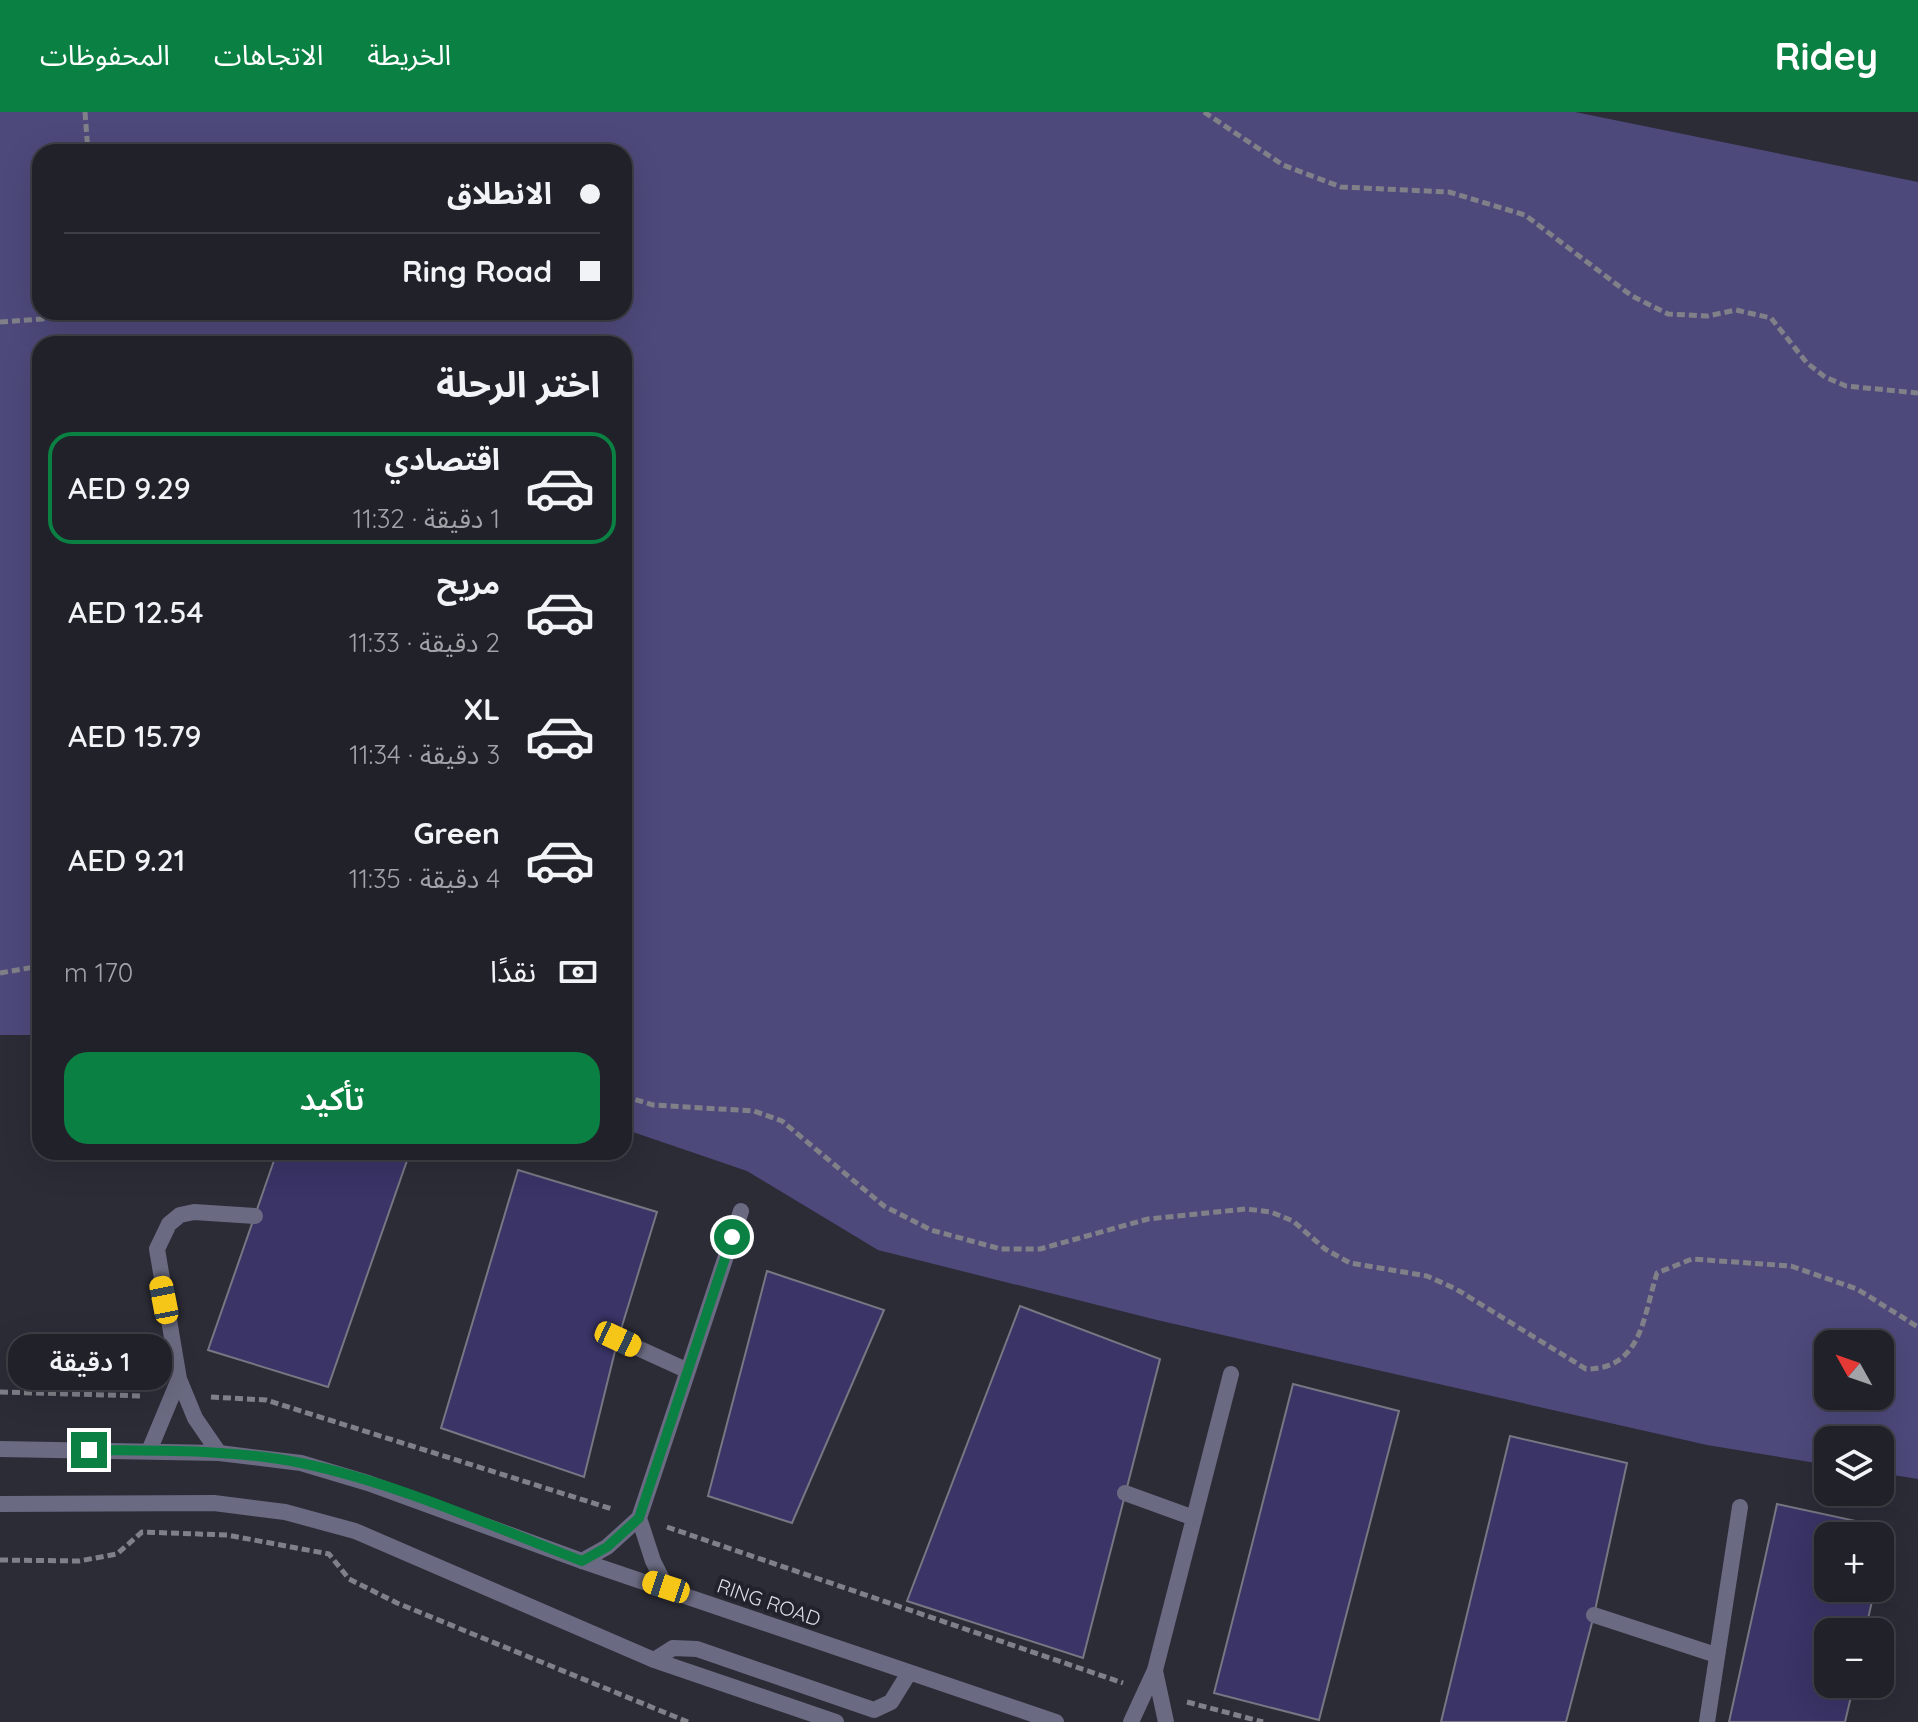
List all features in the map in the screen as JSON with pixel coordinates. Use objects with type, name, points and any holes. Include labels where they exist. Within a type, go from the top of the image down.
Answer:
[{"type":"street","points":[[582,1561],[607,1547],[639,1518],[741,1211]]},
{"type":"street","points":[[219,1453],[180,1398],[156,1261],[160,1237],[180,1215],[194,1212],[255,1216]]},
{"type":"street","points":[[618,1339],[686,1370]]},
{"type":"street","points":[[1166,1722],[1153,1692],[1155,1670],[1231,1374]]},
{"type":"street","points":[[149,1451],[180,1398]]},
{"type":"street","name":"RING ROAD","points":[[0,1449],[219,1453],[301,1463],[368,1483],[582,1561],[1056,1722]]},
{"type":"street","points":[[1125,1493],[1194,1518]]},
{"type":"street","points":[[0,1504],[214,1503],[285,1512],[355,1531],[654,1660],[836,1722]]},
{"type":"street","points":[[1707,1722],[1740,1507]]},
{"type":"street","points":[[639,1518],[653,1561],[666,1587]]},
{"type":"street","points":[[1594,1615],[1716,1655]]},
{"type":"street","points":[[654,1660],[673,1648],[697,1649],[874,1710],[891,1702],[909,1673]]},
{"type":"street","points":[[1131,1722],[1153,1692]]},
{"type":"path","points":[[85,112],[87,144]]},
{"type":"path","points":[[1204,112],[1283,165],[1341,187],[1449,192],[1525,215],[1632,296],[1668,314],[1708,316],[1736,310],[1771,318],[1807,363],[1825,377],[1846,386],[1918,393]]},
{"type":"path","points":[[0,322],[32,320]]},
{"type":"path","points":[[0,973],[32,967]]},
{"type":"path","points":[[632,1098],[653,1105],[754,1111],[782,1121],[884,1206],[931,1230],[1001,1249],[1040,1249],[1148,1219],[1246,1209],[1271,1212],[1293,1221],[1325,1249],[1350,1263],[1427,1276],[1456,1289],[1586,1369],[1608,1369],[1619,1363],[1637,1342],[1657,1273],[1692,1259],[1791,1266],[1857,1289],[1918,1327]]},
{"type":"path","points":[[0,1392],[180,1398],[222,1396],[266,1400],[639,1518],[1153,1692],[1263,1722]]},
{"type":"path","points":[[0,1560],[79,1561],[117,1554],[142,1532],[227,1535],[329,1554],[349,1579],[397,1603],[688,1722]]},
{"type":"shaded area","points":[[0,112],[1575,112],[1918,182],[1918,1479],[1894,1475],[1894,1426],[1814,1426],[1814,1463],[1707,1445],[1157,1320],[878,1250],[747,1171],[632,1132],[632,336],[32,336],[32,1035],[0,1035]]},
{"type":"building","points":[[274,1160],[407,1160],[328,1387],[208,1350]]},
{"type":"building","points":[[518,1170],[657,1212],[618,1339],[584,1477],[441,1428]]},
{"type":"building","points":[[767,1271],[884,1310],[792,1523],[708,1496]]},
{"type":"building","points":[[1020,1306],[1160,1359],[1083,1658],[907,1601]]},
{"type":"building","points":[[1293,1384],[1399,1411],[1319,1720],[1214,1693]]},
{"type":"building","points":[[1510,1436],[1627,1463],[1594,1615],[1566,1722],[1441,1722]]},
{"type":"building","points":[[1777,1504],[1860,1522],[1814,1522],[1814,1602],[1872,1602],[1868,1618],[1814,1618],[1814,1698],[1851,1698],[1845,1722],[1729,1722]]},
{"type":"route","points":[[89,1450],[219,1453],[301,1463],[441,1508],[582,1561],[607,1547],[639,1518],[732,1237]]}]
